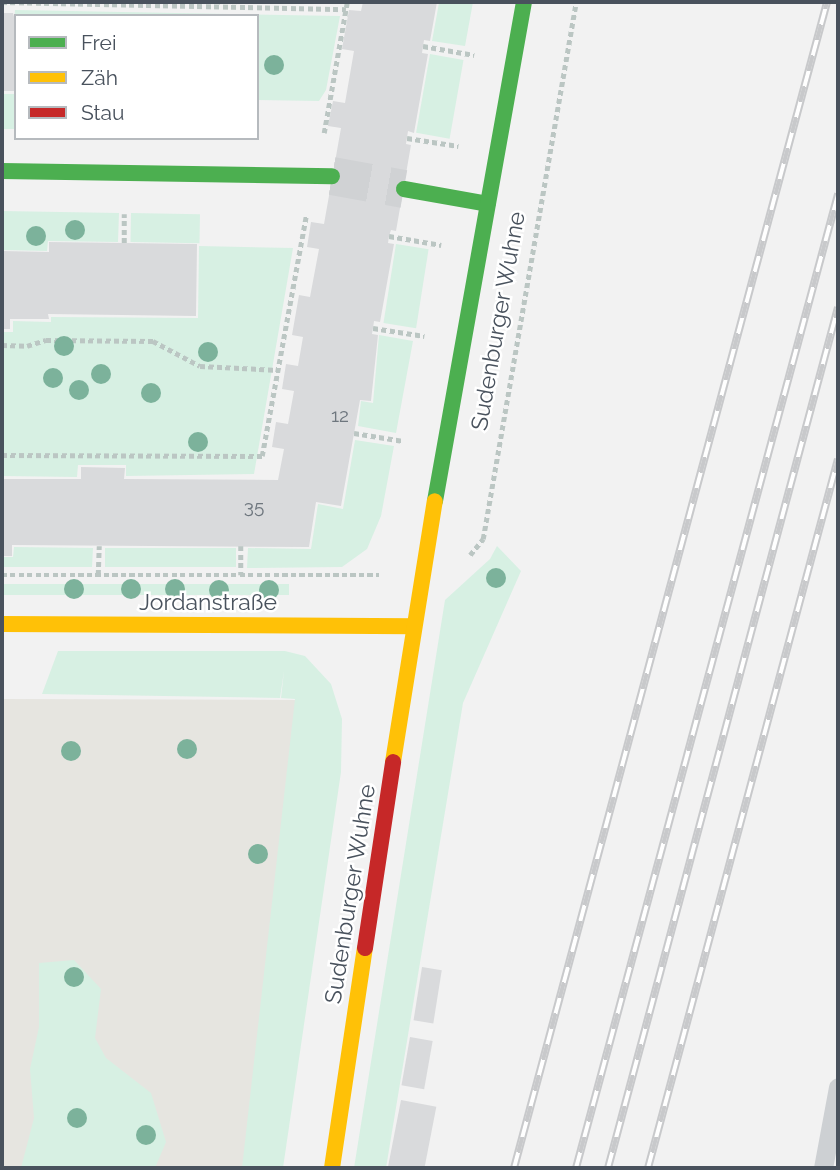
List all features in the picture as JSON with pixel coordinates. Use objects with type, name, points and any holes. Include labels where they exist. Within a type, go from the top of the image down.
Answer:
[{"type":"street","name":"Sudenburger Wuhne","points":[[331,1168],[413,626],[524,2]]},
{"type":"street","points":[[2,171],[332,176]]},
{"type":"street","points":[[404,189],[488,204]]},
{"type":"street","name":"Jordanstraße","points":[[2,624],[413,626]]},
{"type":"lane","points":[[823,1168],[838,1087]]},
{"type":"path","points":[[2,2],[346,9]]},
{"type":"path","points":[[323,144],[326,104],[347,2]]},
{"type":"path","name":"Sudenburger Wuhne","points":[[466,561],[483,539],[576,2]]},
{"type":"path","points":[[424,47],[475,55]]},
{"type":"path","points":[[407,138],[459,146]]},
{"type":"path","points":[[124,202],[124,243]]},
{"type":"path","points":[[2,455],[262,456],[306,217],[314,208]]},
{"type":"path","points":[[389,236],[441,245]]},
{"type":"path","points":[[373,328],[425,336]]},
{"type":"path","points":[[2,345],[27,346],[46,340],[153,341],[200,366],[278,370]]},
{"type":"path","points":[[354,433],[407,441]]},
{"type":"path","points":[[98,575],[99,546]]},
{"type":"path","points":[[241,546],[241,575]]},
{"type":"path","name":"Jordanstraße","points":[[2,575],[384,575]]},
{"type":"shaded area","points":[[2,699],[298,700],[245,1168],[2,1168]]},
{"type":"green space","points":[[473,2],[465,46],[432,41],[439,3]]},
{"type":"green space","points":[[15,10],[232,14],[15,14]]},
{"type":"green space","points":[[259,15],[340,16],[326,90],[319,101],[259,100]]},
{"type":"green space","points":[[430,54],[463,60],[450,139],[416,133]]},
{"type":"green space","points":[[2,94],[14,94],[14,129],[2,129]]},
{"type":"green space","points":[[2,211],[119,213],[118,242],[48,241],[47,251],[2,250]]},
{"type":"green space","points":[[131,213],[200,214],[199,243],[130,242]]},
{"type":"green space","points":[[396,244],[429,249],[416,328],[383,323]]},
{"type":"green space","points":[[199,246],[293,248],[254,474],[126,476],[126,465],[78,465],[77,477],[2,476],[2,332],[13,332],[13,321],[51,322],[51,317],[198,318]]},
{"type":"green space","points":[[379,335],[413,341],[396,433],[358,426],[361,401],[373,403]]},
{"type":"green space","points":[[355,440],[394,446],[381,516],[367,549],[342,567],[247,568],[248,548],[311,549],[318,504],[343,509]]},
{"type":"green space","points":[[497,546],[521,571],[463,703],[386,1168],[354,1168],[445,600],[490,559]]},
{"type":"green space","points":[[14,547],[93,548],[92,567],[2,567],[2,557],[13,557]]},
{"type":"green space","points":[[105,548],[236,548],[236,567],[105,567]]},
{"type":"green space","points":[[2,584],[289,584],[289,595],[2,595]]},
{"type":"green space","points":[[58,651],[285,651],[305,656],[331,684],[342,719],[341,772],[283,1168],[242,1168],[295,699],[281,698],[284,671],[280,698],[42,694]]},
{"type":"green space","points":[[74,960],[101,989],[95,1038],[106,1058],[151,1093],[166,1142],[155,1168],[21,1168],[34,1118],[30,1069],[39,1027],[39,963]]},
{"type":"building","points":[[363,2],[437,2],[430,41],[424,40],[422,53],[428,54],[414,133],[408,131],[406,144],[411,145],[396,231],[391,230],[389,236],[388,243],[394,244],[380,322],[374,321],[372,334],[378,335],[371,401],[360,400],[341,506],[316,502],[309,547],[12,545],[12,556],[2,556],[2,479],[81,479],[81,467],[125,468],[124,479],[278,480],[284,449],[272,447],[276,422],[288,424],[294,391],[282,389],[286,364],[298,366],[303,337],[292,335],[299,295],[310,297],[319,249],[307,247],[311,222],[324,224],[341,128],[328,126],[333,101],[345,103],[354,51],[342,49],[349,10],[361,11]]},
{"type":"building","points":[[2,13],[13,13],[14,91],[2,91]]},
{"type":"building","points":[[49,242],[197,244],[196,316],[48,314],[49,319],[10,319],[10,329],[2,329],[2,251],[49,252]]},
{"type":"building","points":[[422,967],[442,970],[433,1023],[414,1020]]},
{"type":"building","points":[[410,1037],[433,1041],[424,1089],[401,1085]]},
{"type":"building","points":[[401,1100],[436,1107],[424,1168],[388,1168]]},
{"type":"tunnel","points":[[332,176],[404,189]]},
{"type":"railway","points":[[514,1168],[827,2]]},
{"type":"railway","points":[[576,1168],[838,194]]},
{"type":"railway","points":[[608,1168],[838,307]]},
{"type":"railway","points":[[648,1168],[838,459]]},
{"type":"traffic: fast","points":[[435,501],[524,2]]},
{"type":"traffic: fast","points":[[2,171],[332,176]]},
{"type":"traffic: fast","points":[[404,189],[488,204]]},
{"type":"traffic: slow","points":[[393,762],[435,501]]},
{"type":"traffic: slow","points":[[2,624],[413,626]]},
{"type":"traffic: slow","points":[[332,1168],[365,948]]},
{"type":"traffic: jam","points":[[365,948],[393,762]]}]
